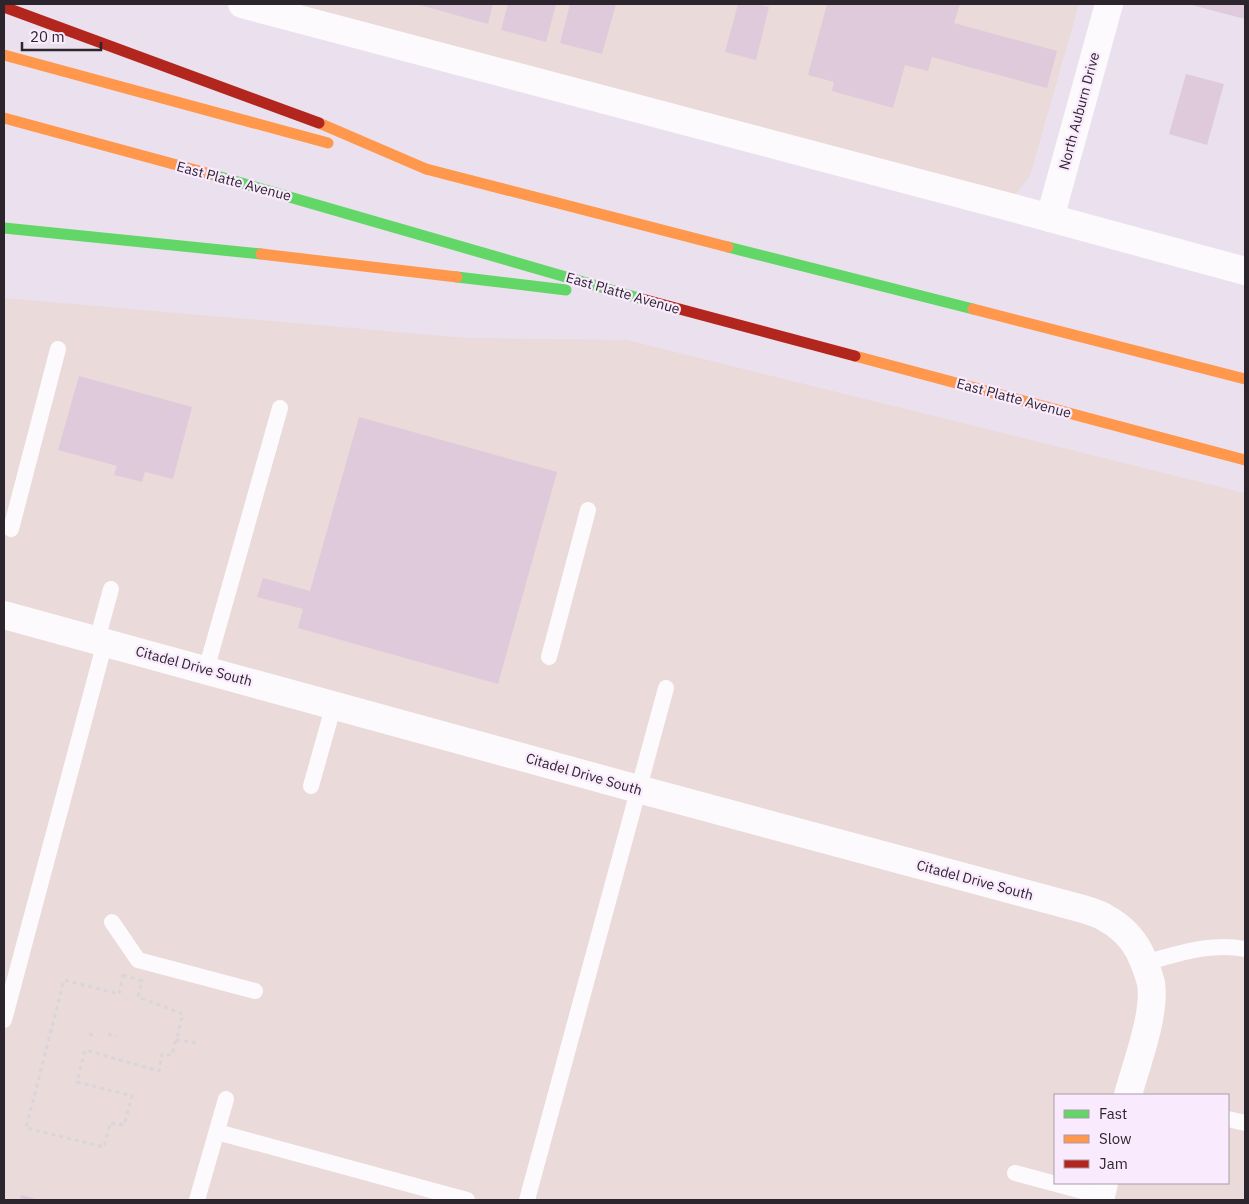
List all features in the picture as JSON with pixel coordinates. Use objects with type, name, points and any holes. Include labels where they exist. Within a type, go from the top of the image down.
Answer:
[{"type":"main road","points":[[4,7],[319,123],[426,169]]},
{"type":"main road","points":[[4,55],[426,169],[1245,379]]},
{"type":"main road","name":"East Platte Avenue","points":[[4,118],[270,190],[642,299],[1245,460]]},
{"type":"main road","points":[[4,228],[223,250],[642,299]]},
{"type":"street","points":[[242,4],[1245,271]]},
{"type":"street","name":"North Auburn Drive","points":[[1050,218],[1109,4]]},
{"type":"street","name":"Citadel Drive South","points":[[4,615],[1103,916],[1121,928],[1135,944],[1144,962],[1151,984],[1151,1001],[1147,1025],[1128,1094]]},
{"type":"lane","points":[[11,529],[58,349]]},
{"type":"lane","points":[[206,670],[280,408]]},
{"type":"lane","points":[[549,657],[588,510]]},
{"type":"lane","points":[[4,1020],[101,641],[111,589]]},
{"type":"lane","points":[[527,1200],[666,688]]},
{"type":"lane","points":[[311,786],[334,704]]},
{"type":"lane","points":[[112,922],[138,960],[255,991]]},
{"type":"lane","points":[[1144,962],[1204,948],[1231,946],[1245,949]]},
{"type":"lane","points":[[197,1200],[226,1099]]},
{"type":"lane","points":[[1229,1119],[1245,1123]]},
{"type":"lane","points":[[217,1132],[467,1200]]},
{"type":"lane","points":[[1015,1173],[1054,1182]]},
{"type":"lane","points":[[1063,1184],[1102,1193]]},
{"type":"path","points":[[123,975],[142,981],[138,997],[183,1014],[176,1040],[172,1055],[162,1054],[159,1071],[85,1050],[77,1082],[132,1096],[124,1125],[110,1123],[104,1147],[26,1128],[64,980],[119,994],[123,975]]},
{"type":"path","points":[[89,1034],[97,1036]]},
{"type":"path","points":[[108,1034],[117,1036]]},
{"type":"path","points":[[176,1040],[197,1043]]},
{"type":"shaded area","points":[[253,4],[1079,4],[1030,176],[1006,206]]},
{"type":"shaded area","points":[[4,298],[468,338],[627,340],[1245,493],[1245,1200],[4,1200]]},
{"type":"building","points":[[416,4],[493,4],[488,24]]},
{"type":"building","points":[[508,4],[556,4],[546,42],[501,30]]},
{"type":"building","points":[[570,4],[616,4],[602,54],[560,43]]},
{"type":"building","points":[[738,4],[758,4],[769,7],[756,60],[725,52]]},
{"type":"building","points":[[827,4],[960,4],[954,23],[1057,51],[1047,88],[932,57],[928,71],[905,65],[893,108],[832,91],[834,82],[808,75]]},
{"type":"building","points":[[1188,4],[1245,4],[1245,19]]},
{"type":"building","points":[[1186,74],[1224,84],[1207,145],[1169,134]]},
{"type":"building","points":[[79,376],[192,407],[173,479],[145,472],[142,482],[114,475],[117,466],[58,450]]},
{"type":"building","points":[[359,417],[557,472],[498,684],[298,628],[303,609],[257,597],[263,578],[310,591]]},
{"type":"building","points":[[21,1195],[40,1200],[20,1200]]},
{"type":"traffic: fast","points":[[210,174],[642,299]]},
{"type":"traffic: fast","points":[[4,228],[261,254]]},
{"type":"traffic: fast","points":[[728,247],[973,309]]},
{"type":"traffic: fast","points":[[457,277],[566,290]]},
{"type":"traffic: slow","points":[[4,55],[328,143]]},
{"type":"traffic: slow","points":[[4,118],[210,174]]},
{"type":"traffic: slow","points":[[319,123],[426,169]]},
{"type":"traffic: slow","points":[[426,169],[728,247]]},
{"type":"traffic: slow","points":[[261,254],[457,277]]},
{"type":"traffic: slow","points":[[973,309],[1245,379]]},
{"type":"traffic: slow","points":[[855,356],[1245,460]]},
{"type":"traffic: jam","points":[[4,7],[319,123]]},
{"type":"traffic: jam","points":[[642,299],[855,356]]}]
